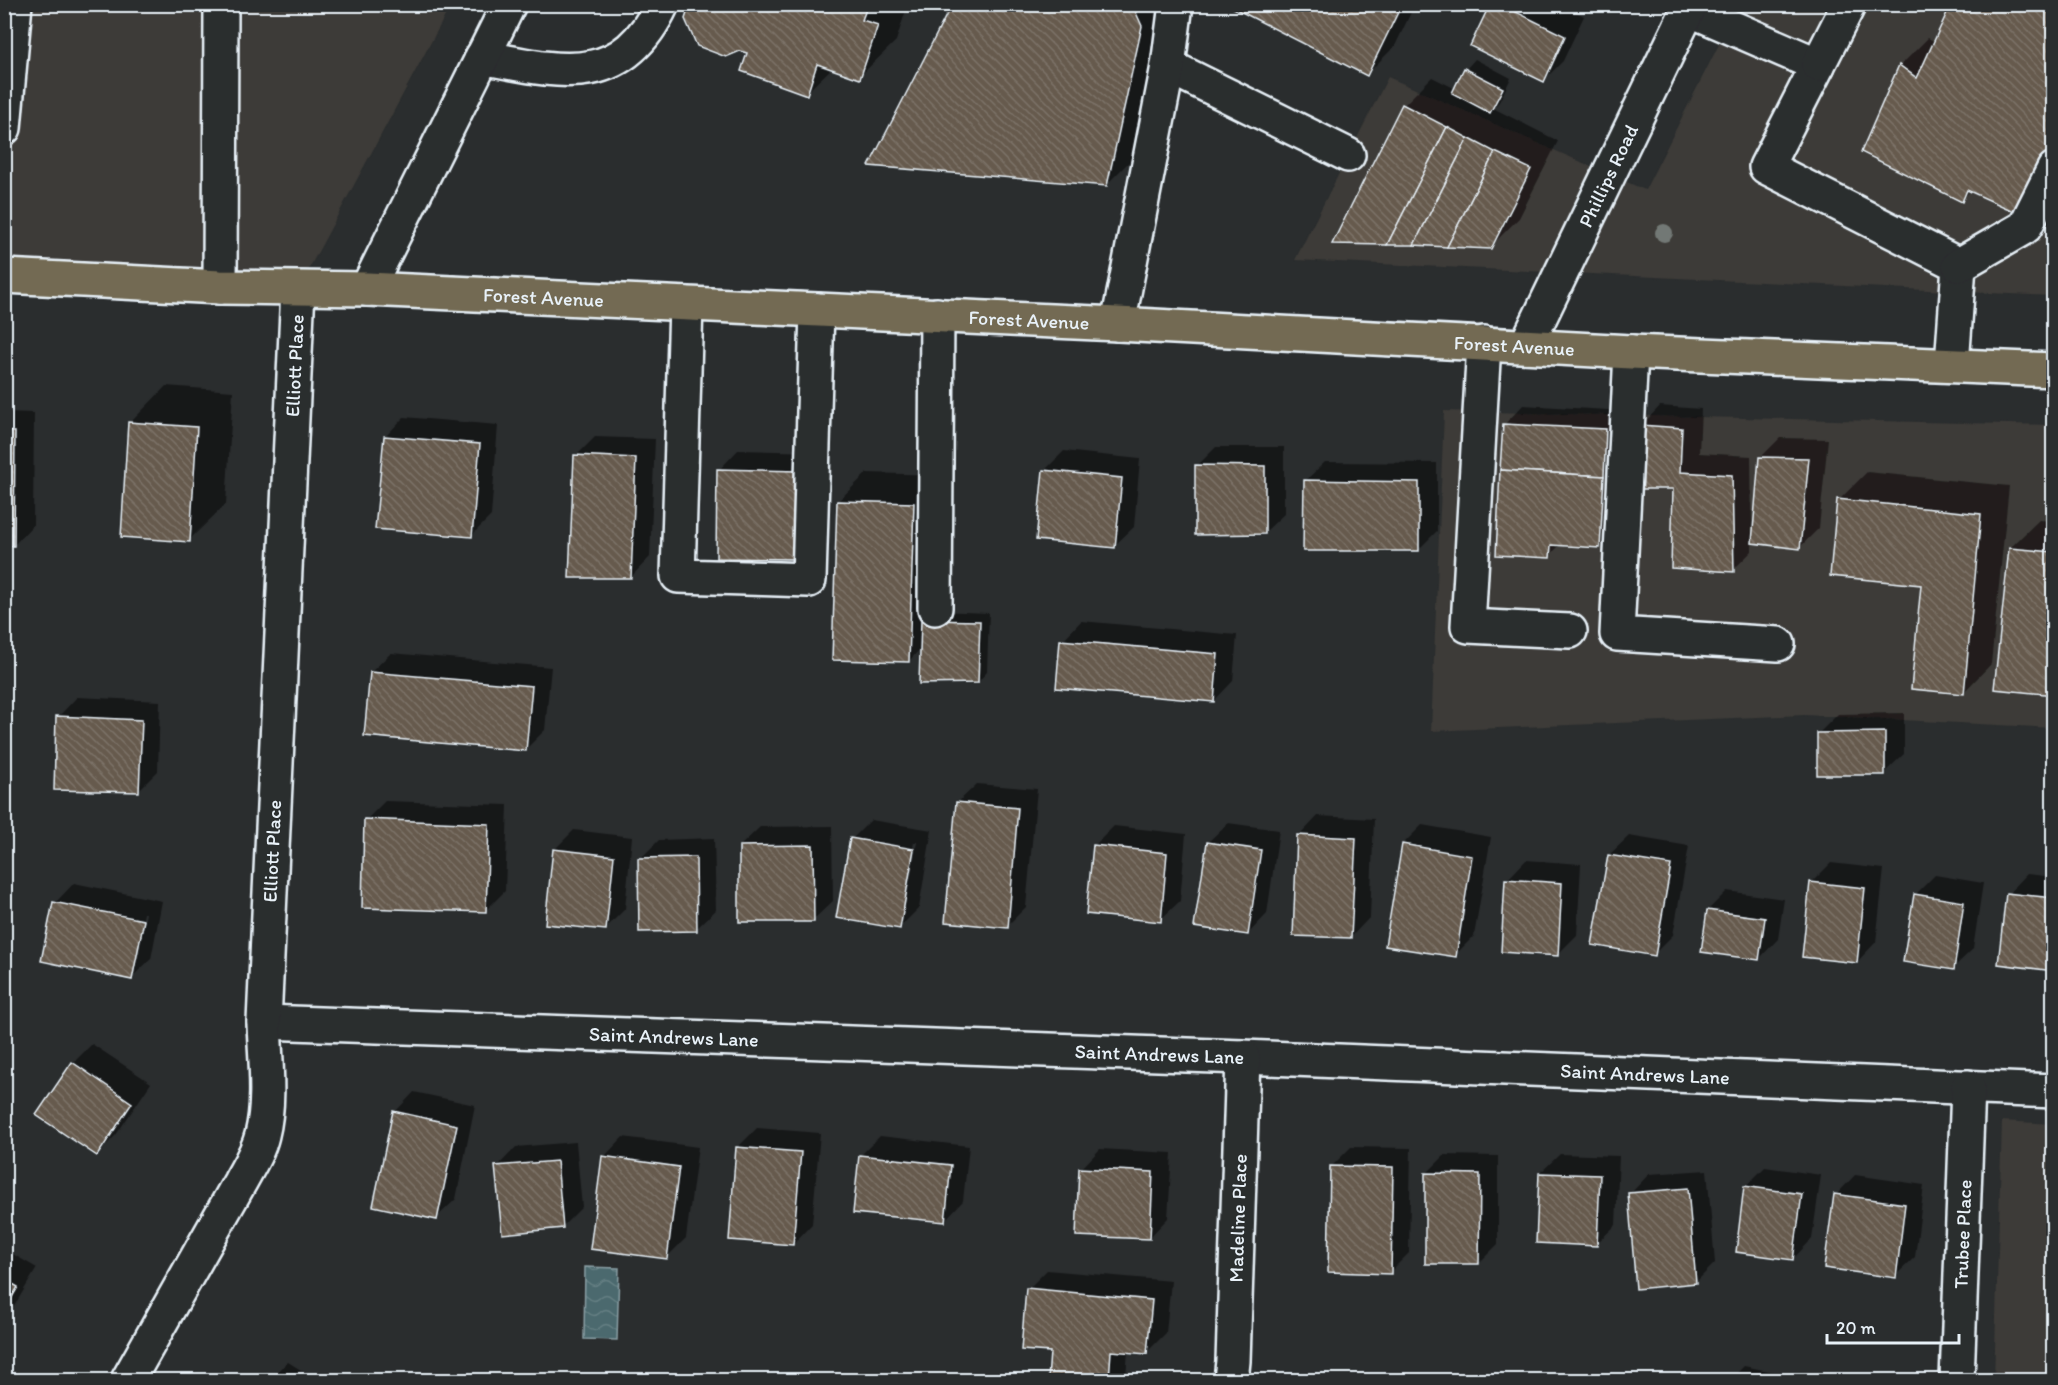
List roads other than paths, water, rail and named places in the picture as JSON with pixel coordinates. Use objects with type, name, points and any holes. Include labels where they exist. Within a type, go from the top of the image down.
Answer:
[{"type":"main road","name":"Forest Avenue","points":[[4,276],[220,287],[367,289],[937,315],[1632,352],[2054,370]]},
{"type":"street","points":[[4,128],[15,4]]},
{"type":"street","points":[[220,287],[221,4]]},
{"type":"street","points":[[367,289],[509,4]]},
{"type":"street","points":[[482,57],[538,68],[583,70],[606,65],[629,51],[644,35],[662,4]]},
{"type":"street","points":[[1118,324],[1168,66],[1176,4]]},
{"type":"street","points":[[1849,4],[1766,167],[1959,265]]},
{"type":"street","points":[[1690,7],[1818,65]]},
{"type":"street","name":"Phillips Road","points":[[1526,346],[1690,7]]},
{"type":"street","points":[[1168,66],[1348,155]]},
{"type":"street","points":[[1959,265],[2025,227],[2054,169]]},
{"type":"street","points":[[1952,365],[1959,265]]},
{"type":"street","name":"Elliott Place","points":[[128,1380],[257,1150],[262,1134],[266,1088],[264,1022],[298,289]]},
{"type":"street","points":[[686,304],[678,576],[809,580],[817,310]]},
{"type":"street","points":[[935,608],[937,315]]},
{"type":"street","points":[[1484,343],[1468,626],[1570,631]]},
{"type":"street","points":[[1632,352],[1617,634],[1778,644]]},
{"type":"street","name":"Saint Andrews Lane","points":[[264,1022],[1243,1057],[2054,1090]]},
{"type":"street","name":"Madeline Place","points":[[1231,1380],[1234,1350],[1243,1057]]},
{"type":"street","name":"Trubee Place","points":[[1957,1380],[1968,1088]]},
{"type":"water","points":[[585,1267],[619,1268],[617,1340],[584,1339]]}]
